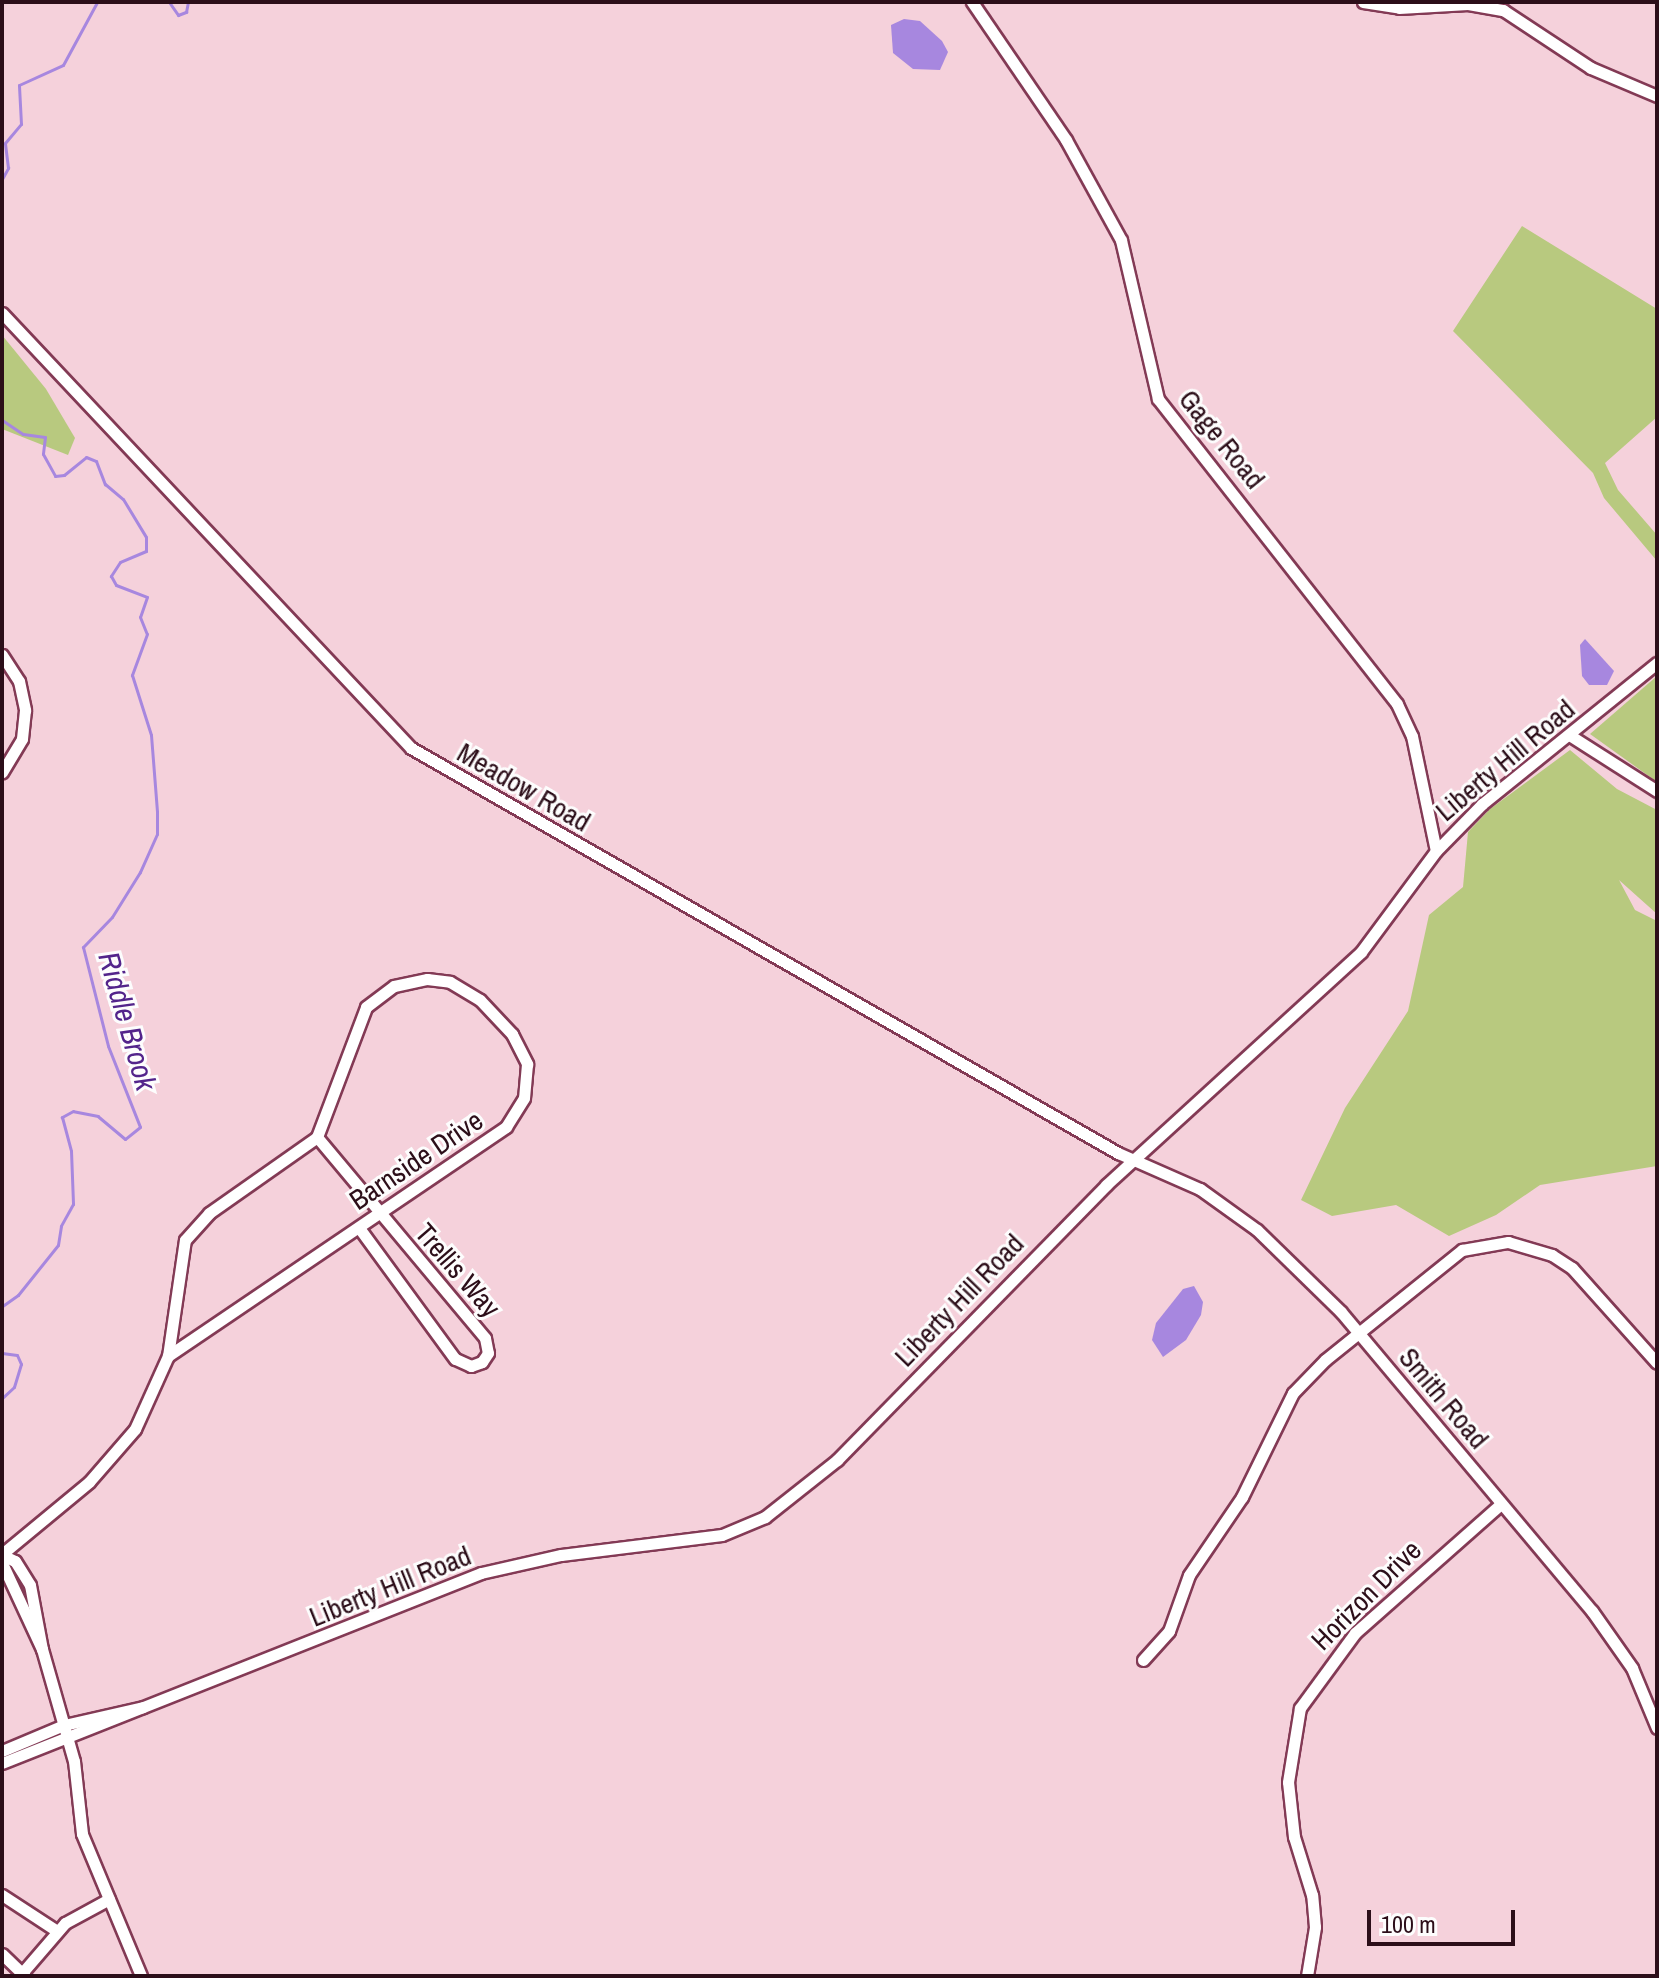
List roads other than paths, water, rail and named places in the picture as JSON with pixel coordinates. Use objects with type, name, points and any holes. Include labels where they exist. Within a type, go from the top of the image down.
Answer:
[{"type":"street","name":"Gage Road","points":[[972,2],[1066,140],[1121,240],[1158,399],[1397,704],[1414,744],[1436,851]]},
{"type":"street","points":[[1363,2],[1399,8],[1468,4],[1503,10],[1591,68],[1657,96]]},
{"type":"street","name":"Meadow Road","points":[[2,313],[411,748],[1134,1160]]},
{"type":"street","points":[[2,655],[19,681],[25,710],[22,739],[2,772]]},
{"type":"street","name":"Liberty Hill Road","points":[[2,1751],[143,1707],[277,1658],[481,1573],[561,1555],[722,1535],[765,1517],[837,1460],[1134,1160],[1361,952],[1436,851],[1494,794],[1571,736],[1657,663]]},
{"type":"street","points":[[1571,736],[1657,791]]},
{"type":"street","name":"Barnside Drive","points":[[168,1356],[497,1135],[513,1118],[528,1076],[512,1034],[480,1000],[450,982],[416,980],[384,991],[355,1027],[317,1137]]},
{"type":"street","points":[[42,1649],[41,1624],[30,1585],[15,1561],[2,1554],[114,1457],[140,1419],[168,1356],[182,1252],[191,1230],[317,1137]]},
{"type":"street","name":"Trellis Way","points":[[317,1137],[485,1338],[488,1353],[482,1362],[471,1366],[455,1359],[359,1228]]},
{"type":"street","name":"Smith Road","points":[[1134,1160],[1230,1208],[1283,1253],[1359,1333],[1613,1638],[1648,1700],[1657,1728]]},
{"type":"street","points":[[1143,1660],[1169,1631],[1189,1575],[1242,1497],[1279,1412],[1316,1368],[1442,1262],[1462,1250],[1508,1242],[1531,1246],[1572,1268],[1657,1363]]},
{"type":"street","name":"Horizon Drive","points":[[1307,1976],[1315,1927],[1312,1895],[1294,1837],[1288,1782],[1300,1708],[1355,1633],[1501,1504]]},
{"type":"street","points":[[2,1563],[42,1649],[65,1730],[82,1834],[141,1976]]},
{"type":"street","name":"Liberty Hill Road","points":[[2,1763],[65,1730]]},
{"type":"street","points":[[2,1895],[57,1931]]},
{"type":"street","points":[[2,1954],[24,1974],[57,1931],[109,1899]]},
{"type":"waterway","name":"Riddle Brook","points":[[2,179],[8,168],[5,143],[21,124],[19,85],[63,65],[97,2]]},
{"type":"waterway","name":"Riddle Brook","points":[[169,2],[178,15],[186,12],[188,2]]},
{"type":"waterway","name":"Riddle Brook","points":[[2,420],[23,434],[45,437],[43,454],[55,476],[64,475],[86,457],[96,461],[105,484],[123,499],[146,537],[146,551],[120,562],[111,576],[116,585],[147,597],[140,617],[147,634],[132,675],[151,735],[157,812],[157,834],[140,872],[112,917],[83,947],[108,1046],[140,1127],[125,1139],[98,1116],[73,1111],[62,1117],[71,1151],[73,1204],[61,1226],[58,1245],[18,1295],[2,1306]]},
{"type":"waterway","name":"Riddle Brook","points":[[2,1353],[17,1355],[21,1364],[14,1387],[2,1398]]}]
